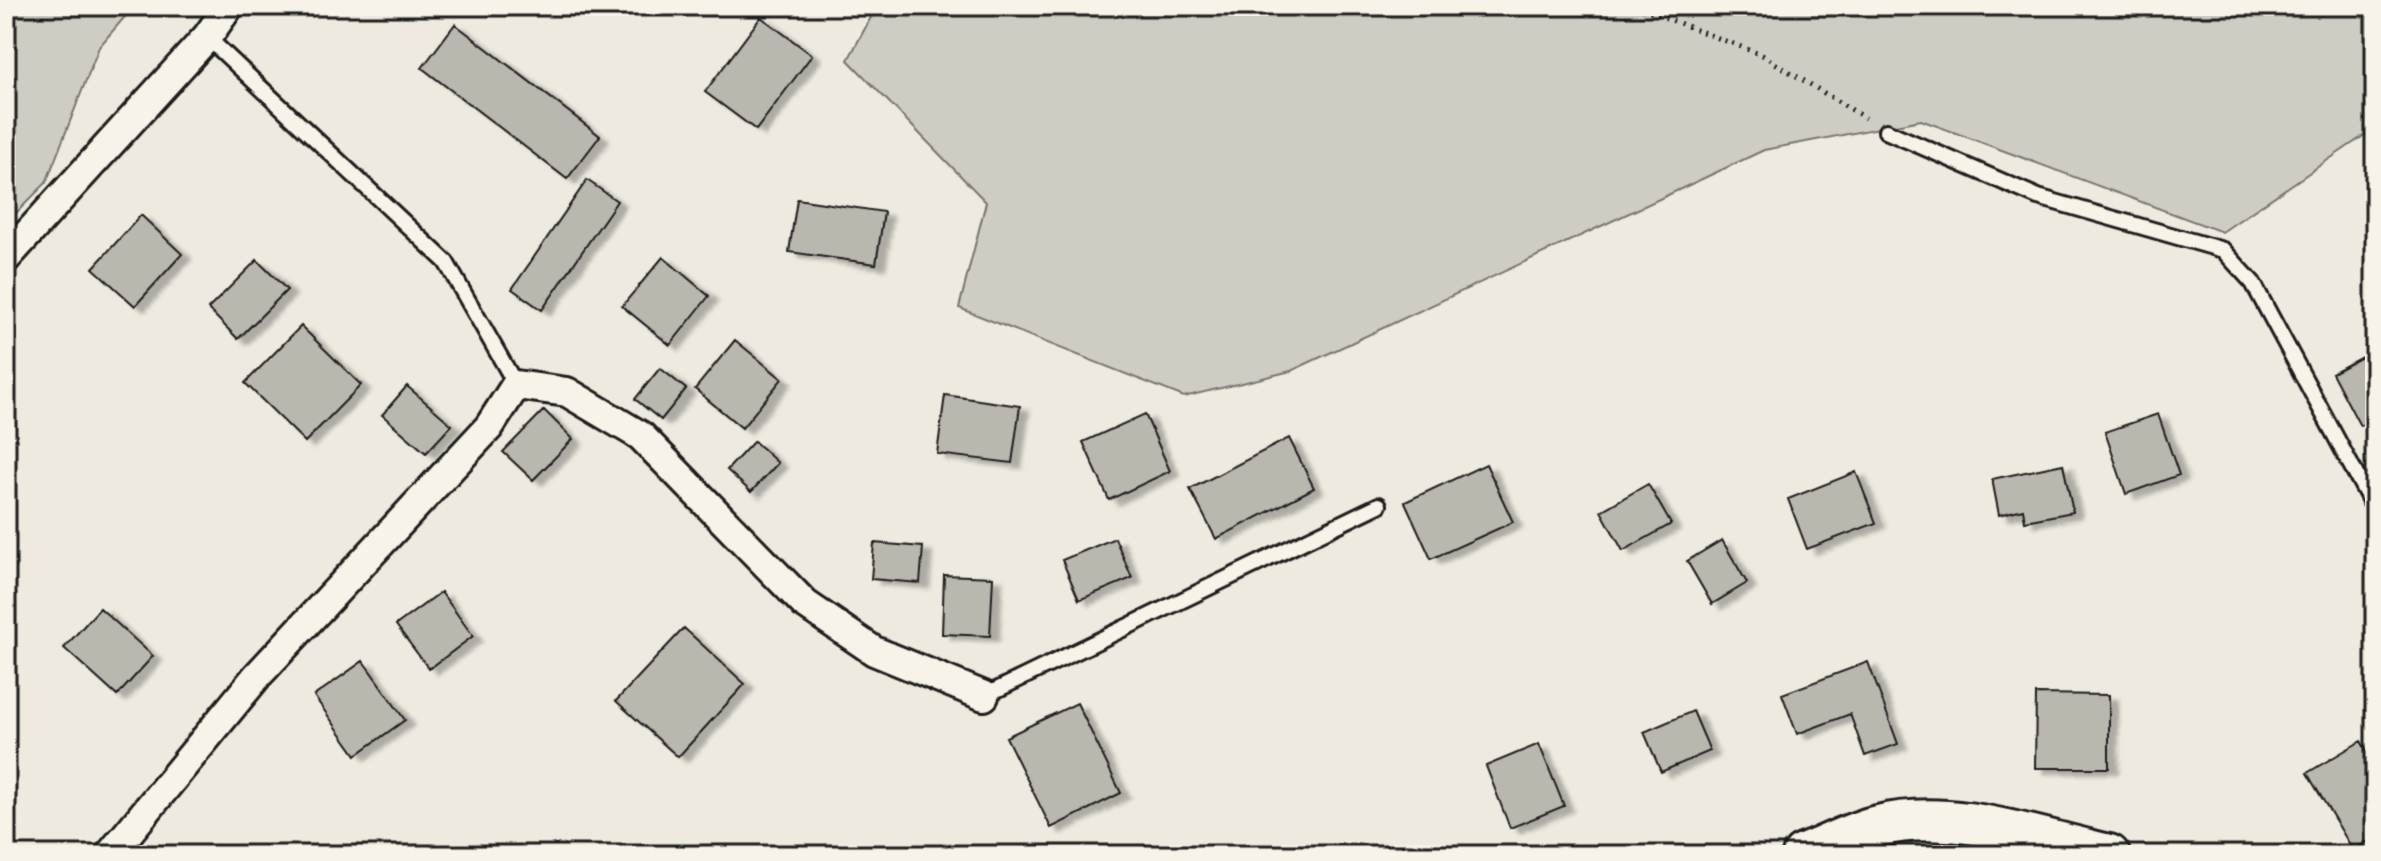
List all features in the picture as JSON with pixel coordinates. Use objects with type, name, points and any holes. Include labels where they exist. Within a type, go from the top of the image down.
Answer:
[{"type":"street","points":[[6,258],[207,37],[229,6]]},
{"type":"street","points":[[110,855],[257,676],[489,427],[516,385],[567,392],[641,436],[805,604],[874,651],[984,696]]},
{"type":"street","points":[[1803,855],[1878,826],[1924,821],[1978,825],[2109,855]]},
{"type":"lane","points":[[207,37],[446,262],[516,385]]},
{"type":"lane","points":[[1886,131],[2038,197],[2223,250],[2253,283],[2375,510]]},
{"type":"lane","points":[[984,696],[1379,505]]},
{"type":"path","points":[[1635,6],[1762,55],[1886,131]]},
{"type":"shaded area","points":[[6,6],[134,6],[99,47],[46,183],[6,223]]},
{"type":"shaded area","points":[[877,6],[2375,6],[2375,128],[2222,232],[1921,120],[1764,150],[1291,371],[1184,397],[959,308],[986,202],[848,60]]},
{"type":"building","points":[[761,17],[812,55],[756,130],[705,92]]},
{"type":"building","points":[[455,24],[600,136],[567,179],[422,68]]},
{"type":"building","points":[[587,180],[617,201],[542,310],[512,289]]},
{"type":"building","points":[[797,199],[884,212],[876,264],[789,252]]},
{"type":"building","points":[[141,215],[182,254],[135,306],[93,268]]},
{"type":"building","points":[[663,257],[709,296],[670,345],[622,306]]},
{"type":"building","points":[[257,260],[287,290],[238,339],[208,309]]},
{"type":"building","points":[[301,326],[361,385],[305,442],[245,383]]},
{"type":"building","points":[[735,340],[782,379],[742,428],[695,389]]},
{"type":"building","points":[[2375,350],[2375,418],[2360,426],[2332,373]]},
{"type":"building","points":[[660,368],[686,389],[661,420],[635,399]]},
{"type":"building","points":[[407,386],[452,425],[426,453],[382,415]]},
{"type":"building","points":[[945,395],[1020,406],[1012,463],[937,454]]},
{"type":"building","points":[[544,410],[573,439],[533,480],[503,452]]},
{"type":"building","points":[[1145,414],[1170,471],[1109,500],[1083,442]]},
{"type":"building","points":[[2158,414],[2179,475],[2126,494],[2105,432]]},
{"type":"building","points":[[1289,438],[1314,488],[1216,539],[1190,489]]},
{"type":"building","points":[[754,441],[778,463],[751,492],[727,470]]},
{"type":"building","points":[[1486,464],[1513,522],[1431,559],[1405,502]]},
{"type":"building","points":[[2063,464],[2073,512],[2025,521],[2023,509],[1999,515],[1992,479]]},
{"type":"building","points":[[1856,472],[1876,523],[1807,549],[1788,499]]},
{"type":"building","points":[[1648,484],[1671,524],[1623,551],[1601,511]]},
{"type":"building","points":[[1115,538],[1132,578],[1079,600],[1062,560]]},
{"type":"building","points":[[1722,540],[1747,583],[1712,604],[1687,561]]},
{"type":"building","points":[[874,543],[923,547],[920,583],[871,579]]},
{"type":"building","points":[[944,575],[993,577],[990,636],[942,634]]},
{"type":"building","points":[[441,592],[473,636],[429,669],[396,625]]},
{"type":"building","points":[[100,608],[153,656],[117,696],[64,648]]},
{"type":"building","points":[[684,628],[745,684],[678,757],[616,701]]},
{"type":"building","points":[[363,661],[405,720],[356,755],[314,696]]},
{"type":"building","points":[[1868,662],[1898,744],[1865,756],[1850,714],[1797,734],[1782,694]]},
{"type":"building","points":[[2036,694],[2109,695],[2109,768],[2035,768]]},
{"type":"building","points":[[1077,703],[1121,793],[1051,828],[1006,737]]},
{"type":"building","points":[[1693,711],[1710,751],[1661,772],[1644,732]]},
{"type":"building","points":[[2361,741],[2375,765],[2375,837],[2353,850],[2307,773]]},
{"type":"building","points":[[1539,744],[1564,806],[1510,828],[1486,766]]}]
